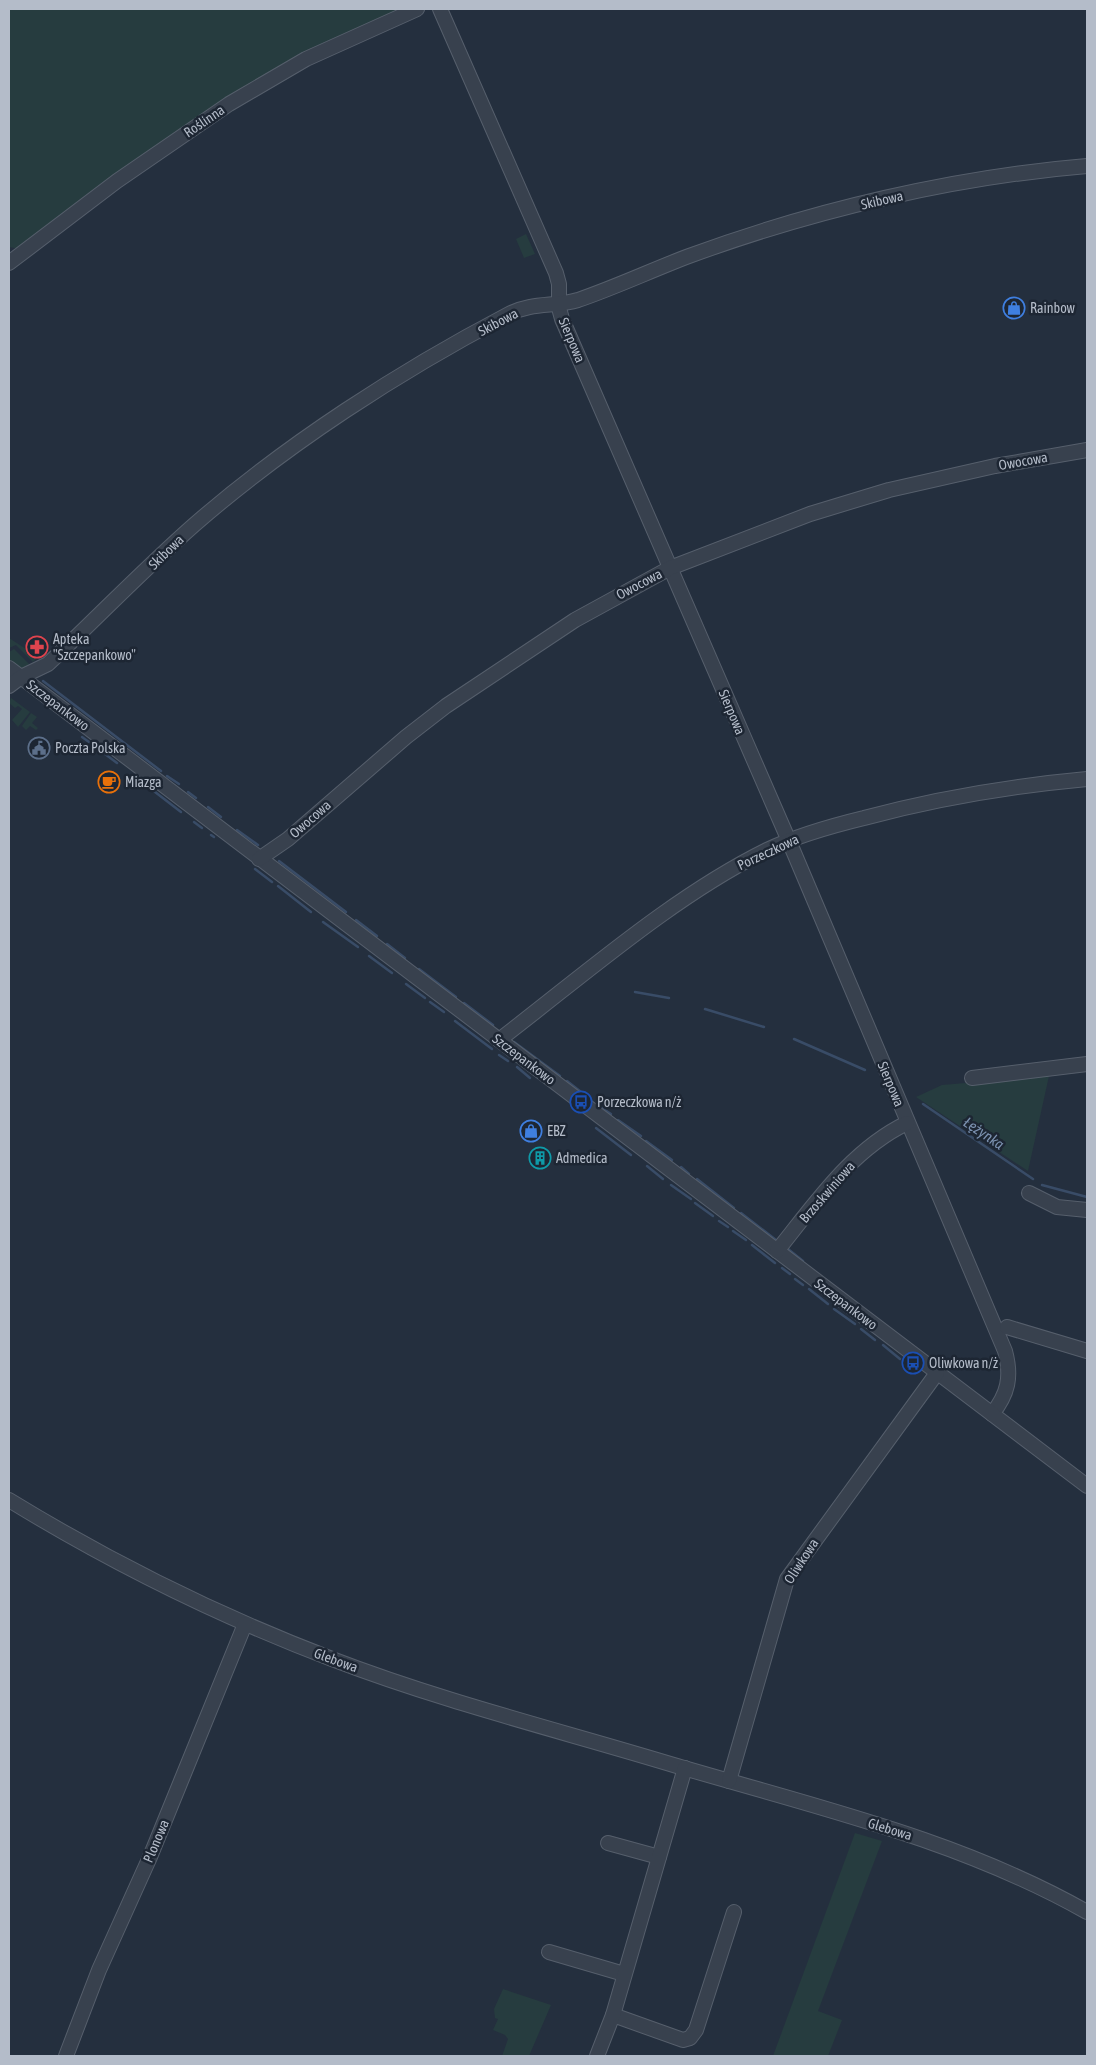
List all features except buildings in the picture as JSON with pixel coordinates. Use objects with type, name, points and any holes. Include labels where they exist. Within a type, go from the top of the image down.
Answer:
[{"type":"street","name":"Roślinna","points":[[11,257],[118,180],[269,80],[324,51],[417,9]]},
{"type":"street","name":"Sierpowa","points":[[440,9],[556,273],[561,294],[559,303],[562,319],[788,841],[1005,1351],[1009,1366],[1008,1386],[1004,1397],[992,1414]]},
{"type":"street","name":"Skibowa","points":[[9,686],[21,677],[48,664],[194,525],[297,444],[396,380],[510,314],[531,305],[578,300],[689,256],[847,208],[973,182],[1087,166]]},
{"type":"street","name":"Owocowa","points":[[259,858],[288,839],[406,736],[446,706],[575,620],[670,568],[810,514],[889,490],[994,466],[1087,450]]},
{"type":"street","name":"Szczepankowo","points":[[9,668],[1087,1486]]},
{"type":"street","name":"Porzeczkowa","points":[[499,1040],[679,905],[742,864],[788,841],[845,823],[931,802],[1017,786],[1087,779]]},
{"type":"street","points":[[972,1078],[1087,1064]]},
{"type":"street","name":"Brzoskwiniowa","points":[[777,1251],[845,1169],[889,1134],[908,1123]]},
{"type":"street","points":[[1029,1193],[1057,1207],[1087,1210]]},
{"type":"street","points":[[1008,1327],[1087,1351]]},
{"type":"street","name":"Oliwkowa","points":[[729,1781],[787,1579],[937,1373]]},
{"type":"street","name":"Glebowa","points":[[9,1500],[134,1573],[245,1624],[378,1675],[951,1849],[1029,1882],[1087,1912]]},
{"type":"street","name":"Plonowa","points":[[66,2056],[99,1970],[150,1857],[245,1624]]},
{"type":"street","points":[[597,2056],[613,2015],[685,1768]]},
{"type":"street","points":[[608,1843],[659,1857]]},
{"type":"street","points":[[613,2015],[683,2040],[690,2038],[696,2030],[734,1912]]},
{"type":"street","points":[[549,1952],[624,1974]]},
{"type":"green space","points":[[9,9],[408,9],[303,57],[21,249],[9,247]]},
{"type":"green space","points":[[526,234],[535,254],[524,258],[516,239]]},
{"type":"green space","points":[[9,638],[26,649],[36,659],[33,662],[16,645],[9,648]]},
{"type":"green space","points":[[14,649],[29,664],[22,669],[9,663],[9,652]]},
{"type":"green space","points":[[11,698],[30,712],[18,727],[12,720],[22,709],[18,706],[15,708],[9,703]]},
{"type":"green space","points":[[31,713],[37,717],[32,723],[38,728],[36,730],[30,726],[26,730],[22,726]]},
{"type":"green space","points":[[1049,1076],[1028,1171],[916,1097],[942,1085]]},
{"type":"green space","points":[[855,1833],[882,1841],[818,2011],[842,2020],[828,2056],[773,2056]]},
{"type":"green space","points":[[503,1989],[551,2005],[529,2056],[502,2056],[508,2039],[505,2035],[493,2030],[498,2019],[495,2018],[494,2009]]},
{"type":"waterway","points":[[43,681],[161,771]]},
{"type":"waterway","points":[[82,737],[89,742]]},
{"type":"waterway","points":[[105,754],[117,763]]},
{"type":"waterway","points":[[167,776],[179,784]]},
{"type":"waterway","points":[[146,785],[181,812]]},
{"type":"waterway","points":[[188,792],[196,798]]},
{"type":"waterway","points":[[208,807],[221,817]]},
{"type":"waterway","points":[[194,822],[202,828]]},
{"type":"waterway","points":[[237,830],[258,845]]},
{"type":"waterway","points":[[279,861],[346,912]]},
{"type":"waterway","points":[[255,869],[272,882]]},
{"type":"waterway","points":[[278,886],[311,912]]},
{"type":"waterway","points":[[356,920],[377,936]]},
{"type":"waterway","points":[[323,922],[358,947]]},
{"type":"waterway","points":[[387,944],[405,958]]},
{"type":"waterway","points":[[369,956],[392,973]]},
{"type":"waterway","points":[[419,969],[456,997]]},
{"type":"waterway","points":[[406,984],[425,998]]},
{"type":"waterway","name":"Łężynka","points":[[635,992],[669,998]]},
{"type":"waterway","points":[[430,1002],[444,1012]]},
{"type":"waterway","points":[[464,1003],[493,1025]]},
{"type":"waterway","name":"Łężynka","points":[[705,1009],[764,1027]]},
{"type":"waterway","points":[[455,1021],[492,1049]]},
{"type":"waterway","name":"Łężynka","points":[[794,1039],[865,1070]]},
{"type":"waterway","points":[[514,1042],[560,1076]]},
{"type":"waterway","points":[[499,1055],[508,1061]]},
{"type":"waterway","points":[[517,1067],[530,1078]]},
{"type":"waterway","points":[[567,1081],[590,1099]]},
{"type":"waterway","name":"Łężynka","points":[[923,1104],[1033,1179]]},
{"type":"waterway","points":[[597,1105],[611,1114]]},
{"type":"waterway","points":[[618,1120],[641,1136]]},
{"type":"waterway","points":[[596,1128],[631,1155]]},
{"type":"waterway","points":[[646,1141],[672,1160]]},
{"type":"waterway","points":[[647,1166],[663,1179]]},
{"type":"waterway","points":[[681,1167],[689,1174]]},
{"type":"waterway","points":[[697,1179],[734,1208]]},
{"type":"waterway","points":[[671,1185],[691,1199]]},
{"type":"waterway","name":"Łężynka","points":[[1042,1185],[1087,1197]]},
{"type":"waterway","points":[[695,1203],[713,1216]]},
{"type":"waterway","points":[[741,1213],[776,1240]]},
{"type":"waterway","points":[[719,1221],[728,1227]]},
{"type":"waterway","points":[[733,1231],[746,1240]]},
{"type":"waterway","points":[[752,1245],[775,1263]]},
{"type":"waterway","points":[[788,1249],[803,1261]]},
{"type":"waterway","points":[[782,1268],[790,1274]]},
{"type":"waterway","points":[[795,1279],[803,1285]]},
{"type":"waterway","points":[[809,1289],[828,1304]]},
{"type":"waterway","points":[[834,1309],[855,1324]]},
{"type":"waterway","points":[[861,1329],[875,1340]]},
{"type":"waterway","points":[[883,1345],[900,1359]]},
{"type":"place","name":"Rainbow","points":[[1014,308]]},
{"type":"place","name":"Apteka \"Szczepankowo\"","points":[[37,647]]},
{"type":"place","name":"Poczta Polska","points":[[39,748]]},
{"type":"place","name":"Miazga","points":[[109,782]]},
{"type":"place","name":"Porzeczkowa n/ż","points":[[581,1102]]},
{"type":"place","name":"EBZ","points":[[531,1131]]},
{"type":"place","name":"Admedica","points":[[540,1158]]},
{"type":"place","name":"Oliwkowa n/ż","points":[[913,1363]]}]
